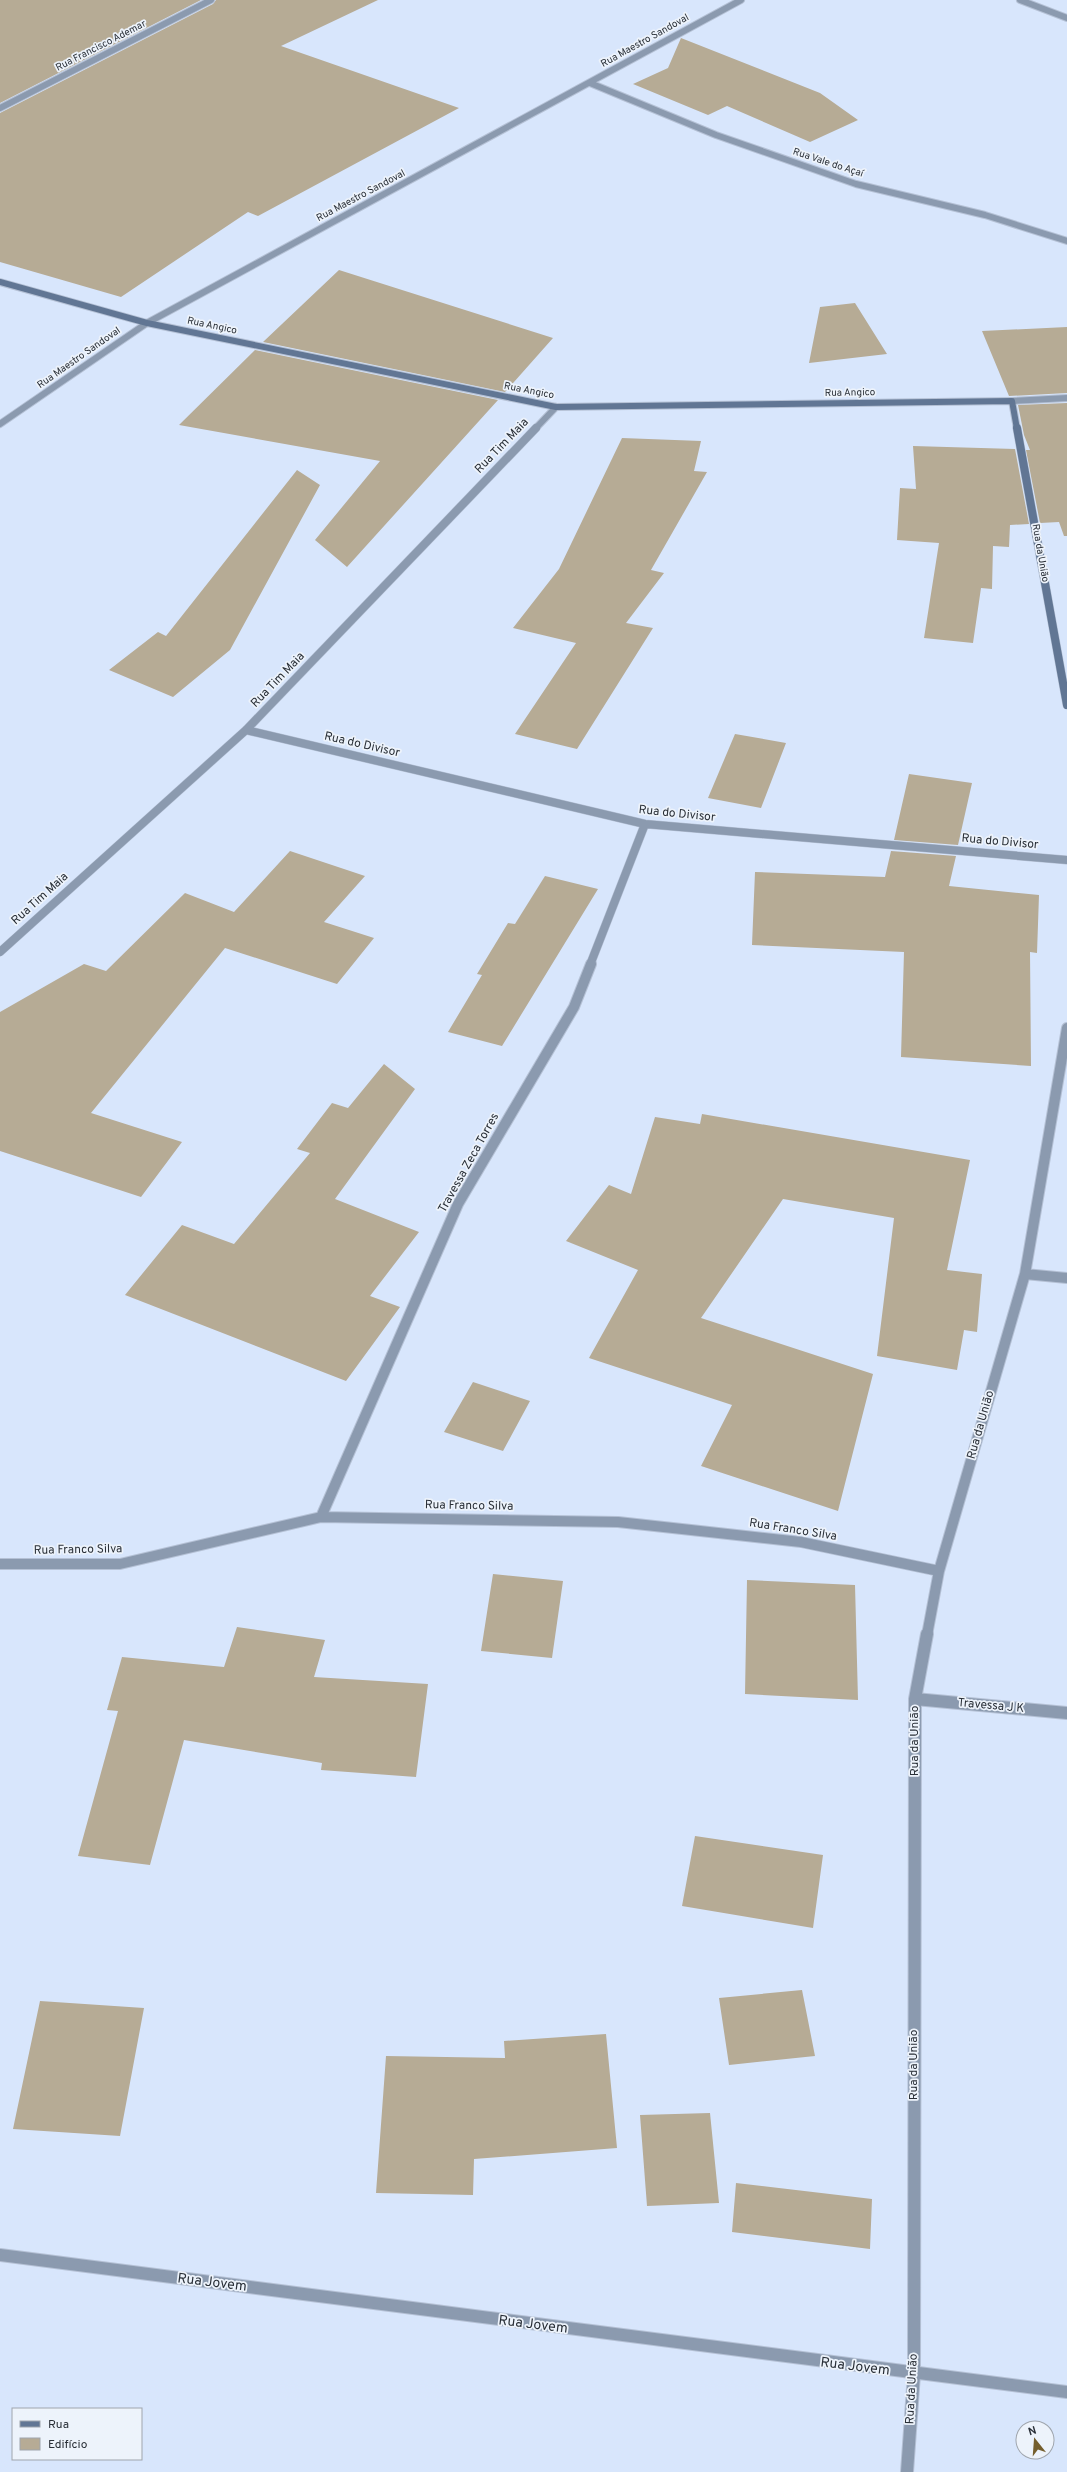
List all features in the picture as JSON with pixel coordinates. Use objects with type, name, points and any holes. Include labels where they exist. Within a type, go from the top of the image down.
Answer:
[{"type":"street","name":"Rua Francisco Ademar","points":[[0,108],[211,0]]},
{"type":"street","name":"Rua Maestro Sandoval","points":[[0,424],[147,323],[741,0]]},
{"type":"street","points":[[1020,0],[1067,18]]},
{"type":"street","name":"Rua Vale do Açaí","points":[[590,83],[716,135],[856,184],[984,215],[1067,241]]},
{"type":"street","name":"Rua Angico","points":[[0,282],[147,323],[556,407],[1067,398]]},
{"type":"street","name":"Rua da União","points":[[1012,400],[1067,705]]},
{"type":"street","name":"Rua Tim Maia","points":[[0,952],[246,730],[556,407]]},
{"type":"street","name":"Rua do Divisor","points":[[246,730],[645,824],[1067,860]]},
{"type":"street","name":"Travessa Zeca Torres","points":[[321,1517],[458,1204],[574,1007],[645,824]]},
{"type":"street","name":"Rua da União","points":[[907,2472],[914,2374],[915,1699],[938,1571],[1025,1274],[1067,1028]]},
{"type":"street","points":[[1025,1274],[1067,1278]]},
{"type":"street","name":"Rua Franco Silva","points":[[0,1564],[120,1564],[321,1517],[618,1522],[801,1542],[938,1571]]},
{"type":"street","name":"Travessa J K","points":[[915,1699],[1067,1714]]},
{"type":"street","name":"Rua Jovem","points":[[0,2255],[914,2374],[1067,2392]]},
{"type":"building","points":[[0,0],[201,0],[0,103]]},
{"type":"building","points":[[216,0],[378,0],[281,46],[459,108],[258,216],[248,212],[121,297],[0,262],[0,113],[213,4]]},
{"type":"building","points":[[681,38],[820,93],[858,120],[810,142],[727,106],[708,115],[633,84],[668,68]]},
{"type":"building","points":[[339,270],[553,338],[505,392],[263,342]]},
{"type":"building","points":[[855,303],[887,354],[809,363],[820,307]]},
{"type":"building","points":[[1067,327],[1067,393],[1009,396],[982,331]]},
{"type":"building","points":[[255,350],[498,400],[347,567],[315,540],[380,461],[179,425]]},
{"type":"building","points":[[1067,403],[1067,536],[1064,536],[1059,522],[1040,523],[1026,450],[1030,450],[1024,435],[1018,405]]},
{"type":"building","points":[[622,438],[701,441],[694,471],[707,472],[651,570],[664,573],[626,623],[653,628],[577,749],[515,734],[576,643],[513,628],[559,569]]},
{"type":"building","points":[[913,446],[1015,449],[1029,524],[1010,525],[1009,547],[993,546],[992,589],[981,588],[973,643],[924,638],[939,543],[897,540],[900,488],[916,489]]},
{"type":"building","points":[[297,470],[320,485],[230,650],[173,697],[109,670],[158,632],[166,636]]},
{"type":"building","points":[[735,734],[786,743],[761,808],[708,798]]},
{"type":"building","points":[[909,774],[972,783],[958,845],[894,840]]},
{"type":"building","points":[[290,851],[365,876],[324,922],[374,938],[337,984],[225,948],[91,1113],[182,1142],[141,1197],[0,1151],[0,1012],[84,964],[106,971],[185,893],[234,912]]},
{"type":"building","points":[[891,851],[956,856],[949,886],[1039,895],[1037,953],[1030,952],[1031,1066],[901,1057],[904,952],[752,945],[755,872],[885,877]]},
{"type":"building","points":[[545,876],[598,889],[502,1046],[448,1032],[482,975],[477,974],[508,923],[515,924]]},
{"type":"building","points":[[384,1064],[415,1089],[335,1199],[419,1232],[370,1296],[400,1307],[346,1381],[125,1295],[182,1225],[234,1244],[310,1153],[297,1149],[332,1103],[348,1108]]},
{"type":"building","points":[[702,1114],[970,1160],[947,1270],[982,1274],[977,1332],[964,1330],[957,1370],[877,1356],[894,1218],[783,1199],[701,1318],[873,1374],[838,1511],[701,1466],[732,1405],[589,1358],[638,1270],[566,1241],[609,1185],[631,1194],[655,1117],[700,1124]]},
{"type":"building","points":[[473,1382],[530,1401],[503,1451],[444,1432]]},
{"type":"building","points":[[493,1574],[563,1581],[552,1658],[481,1651]]},
{"type":"building","points":[[747,1580],[855,1585],[858,1700],[745,1694]]},
{"type":"building","points":[[237,1627],[325,1640],[314,1677],[428,1684],[416,1777],[321,1770],[322,1763],[184,1740],[150,1865],[78,1856],[118,1711],[107,1710],[122,1657],[224,1667]]},
{"type":"building","points":[[695,1836],[823,1855],[813,1928],[682,1906]]},
{"type":"building","points":[[802,1990],[815,2056],[729,2065],[719,1998]]},
{"type":"building","points":[[40,2001],[144,2008],[120,2136],[13,2129]]},
{"type":"building","points":[[606,2034],[617,2148],[474,2159],[473,2195],[376,2193],[386,2056],[505,2058],[504,2041]]},
{"type":"building","points":[[710,2113],[719,2203],[647,2206],[640,2115]]},
{"type":"building","points":[[736,2183],[872,2199],[870,2249],[732,2232]]}]
